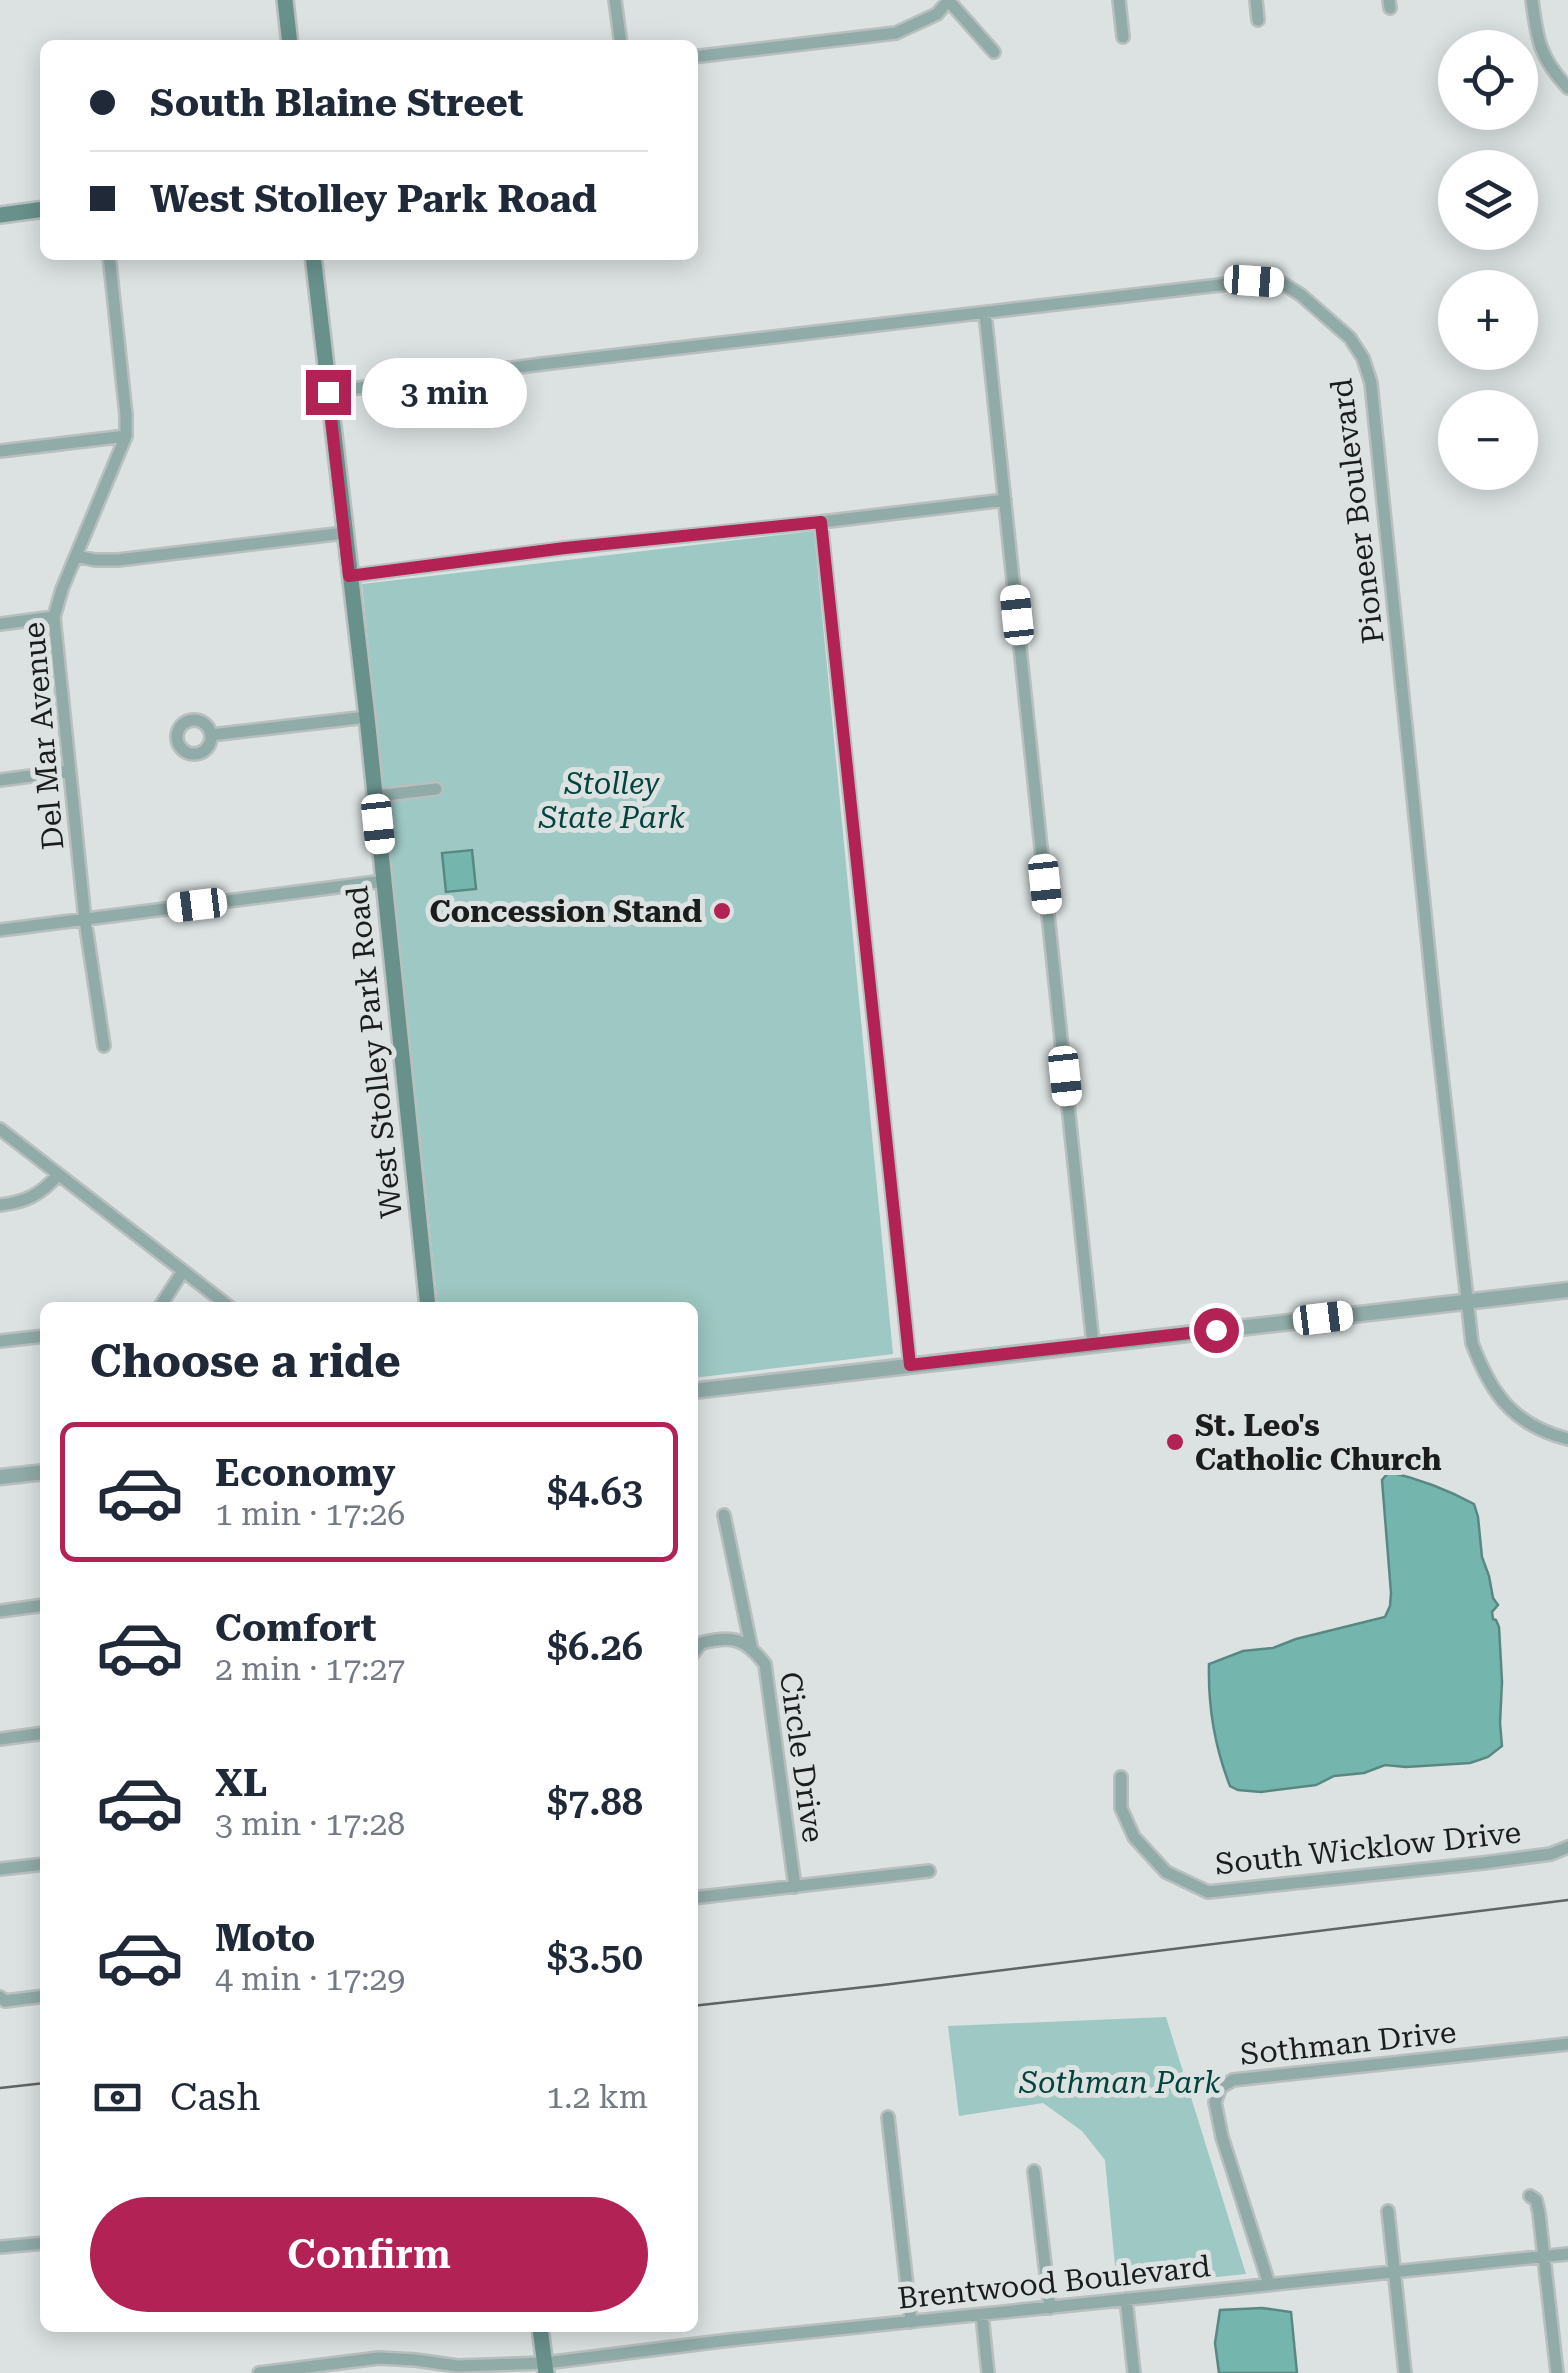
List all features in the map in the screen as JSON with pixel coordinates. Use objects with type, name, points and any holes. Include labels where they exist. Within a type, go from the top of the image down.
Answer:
[{"type":"main road","points":[[285,0],[289,40]]},
{"type":"main road","points":[[0,215],[40,211]]},
{"type":"main road","name":"West Stolley Park Road","points":[[315,260],[376,796],[427,1302]]},
{"type":"main road","points":[[540,2332],[545,2368]]},
{"type":"street","points":[[615,0],[621,40]]},
{"type":"street","points":[[698,56],[896,33],[937,14],[948,0],[994,52]]},
{"type":"street","points":[[1119,0],[1123,37]]},
{"type":"street","points":[[1256,0],[1258,20]]},
{"type":"street","points":[[1532,0],[1538,41],[1552,71],[1568,88]]},
{"type":"street","name":"Del Mar Avenue","points":[[104,1046],[85,920],[54,617],[126,436],[110,260]]},
{"type":"street","name":"Pioneer Boulevard","points":[[328,392],[1254,281],[1282,283],[1301,295],[1350,338],[1364,358],[1371,384],[1472,1343],[1484,1375],[1518,1417],[1548,1434],[1568,1439]]},
{"type":"street","points":[[985,313],[1093,1344]]},
{"type":"street","points":[[0,452],[126,436]]},
{"type":"street","points":[[349,576],[1004,500]]},
{"type":"street","points":[[821,522],[910,1365]]},
{"type":"street","points":[[76,556],[118,560],[344,534]]},
{"type":"street","points":[[0,624],[54,617]]},
{"type":"street","points":[[212,734],[367,716]]},
{"type":"street","points":[[0,780],[69,772]]},
{"type":"street","points":[[376,796],[436,789]]},
{"type":"street","points":[[0,930],[384,880]]},
{"type":"street","points":[[0,1129],[223,1302]]},
{"type":"street","points":[[0,1205],[29,1200],[58,1176]]},
{"type":"street","points":[[163,1302],[183,1271]]},
{"type":"street","points":[[698,1390],[1568,1290]]},
{"type":"street","points":[[0,1341],[40,1337]]},
{"type":"street","points":[[0,1478],[40,1473]]},
{"type":"street","points":[[724,1515],[751,1646]]},
{"type":"street","points":[[0,1612],[40,1606]]},
{"type":"street","name":"Circle Drive","points":[[698,1646],[718,1638],[734,1639],[751,1646],[765,1664],[795,1886]]},
{"type":"street","points":[[0,1739],[40,1734]]},
{"type":"street","name":"South Wicklow Drive","points":[[1121,1777],[1122,1808],[1134,1837],[1166,1872],[1208,1892],[1483,1863],[1551,1854],[1568,1847]]},
{"type":"street","points":[[0,1869],[40,1865]]},
{"type":"street","name":"Circle Drive","points":[[698,1897],[928,1871]]},
{"type":"street","points":[[0,1998],[4,2002],[40,1997]]},
{"type":"street","name":"Sothman Drive","points":[[1269,2284],[1222,2136],[1215,2102],[1221,2086],[1232,2080],[1568,2044]]},
{"type":"street","points":[[888,2118],[911,2322]]},
{"type":"street","points":[[1034,2171],[1050,2308]]},
{"type":"street","points":[[1530,2196],[1536,2200],[1539,2212],[1557,2373]]},
{"type":"street","points":[[1388,2211],[1404,2373]]},
{"type":"street","points":[[0,2247],[40,2243]]},
{"type":"street","name":"Brentwood Boulevard","points":[[259,2373],[380,2358],[458,2366],[545,2368],[730,2340],[1568,2254]]},
{"type":"street","points":[[1126,2300],[1134,2373]]},
{"type":"street","points":[[982,2315],[988,2373]]},
{"type":"green space","name":"Stolley State Park","points":[[814,531],[893,1354],[698,1377],[698,1302],[437,1302],[362,584]]},
{"type":"green space","name":"Sothman Park","points":[[1166,2017],[1246,2274],[1117,2287],[1105,2160],[1082,2131],[1043,2103],[959,2116],[948,2026]]},
{"type":"shaded area","points":[[472,850],[476,889],[446,892],[442,853]]},
{"type":"shaded area","points":[[1389,1472],[1433,1485],[1474,1504],[1482,1557],[1498,1605],[1492,1612],[1499,1627],[1502,1746],[1488,1757],[1470,1763],[1385,1765],[1364,1773],[1334,1776],[1316,1785],[1261,1792],[1238,1790],[1230,1786],[1216,1741],[1209,1664],[1243,1651],[1273,1648],[1385,1617],[1391,1593],[1382,1480]]},
{"type":"shaded area","points":[[1262,2308],[1291,2312],[1297,2373],[1219,2373],[1215,2343],[1220,2310]]},
{"type":"railway","points":[[698,2005],[1568,1900]]},
{"type":"railway","points":[[0,2088],[40,2084]]},
{"type":"place","name":"Concession Stand","points":[[722,911]]},
{"type":"place","name":"St. Leo's Catholic Church","points":[[1175,1442]]},
{"type":"route","points":[[328,392],[349,576],[565,548],[821,522],[910,1365],[1216,1330]]}]
